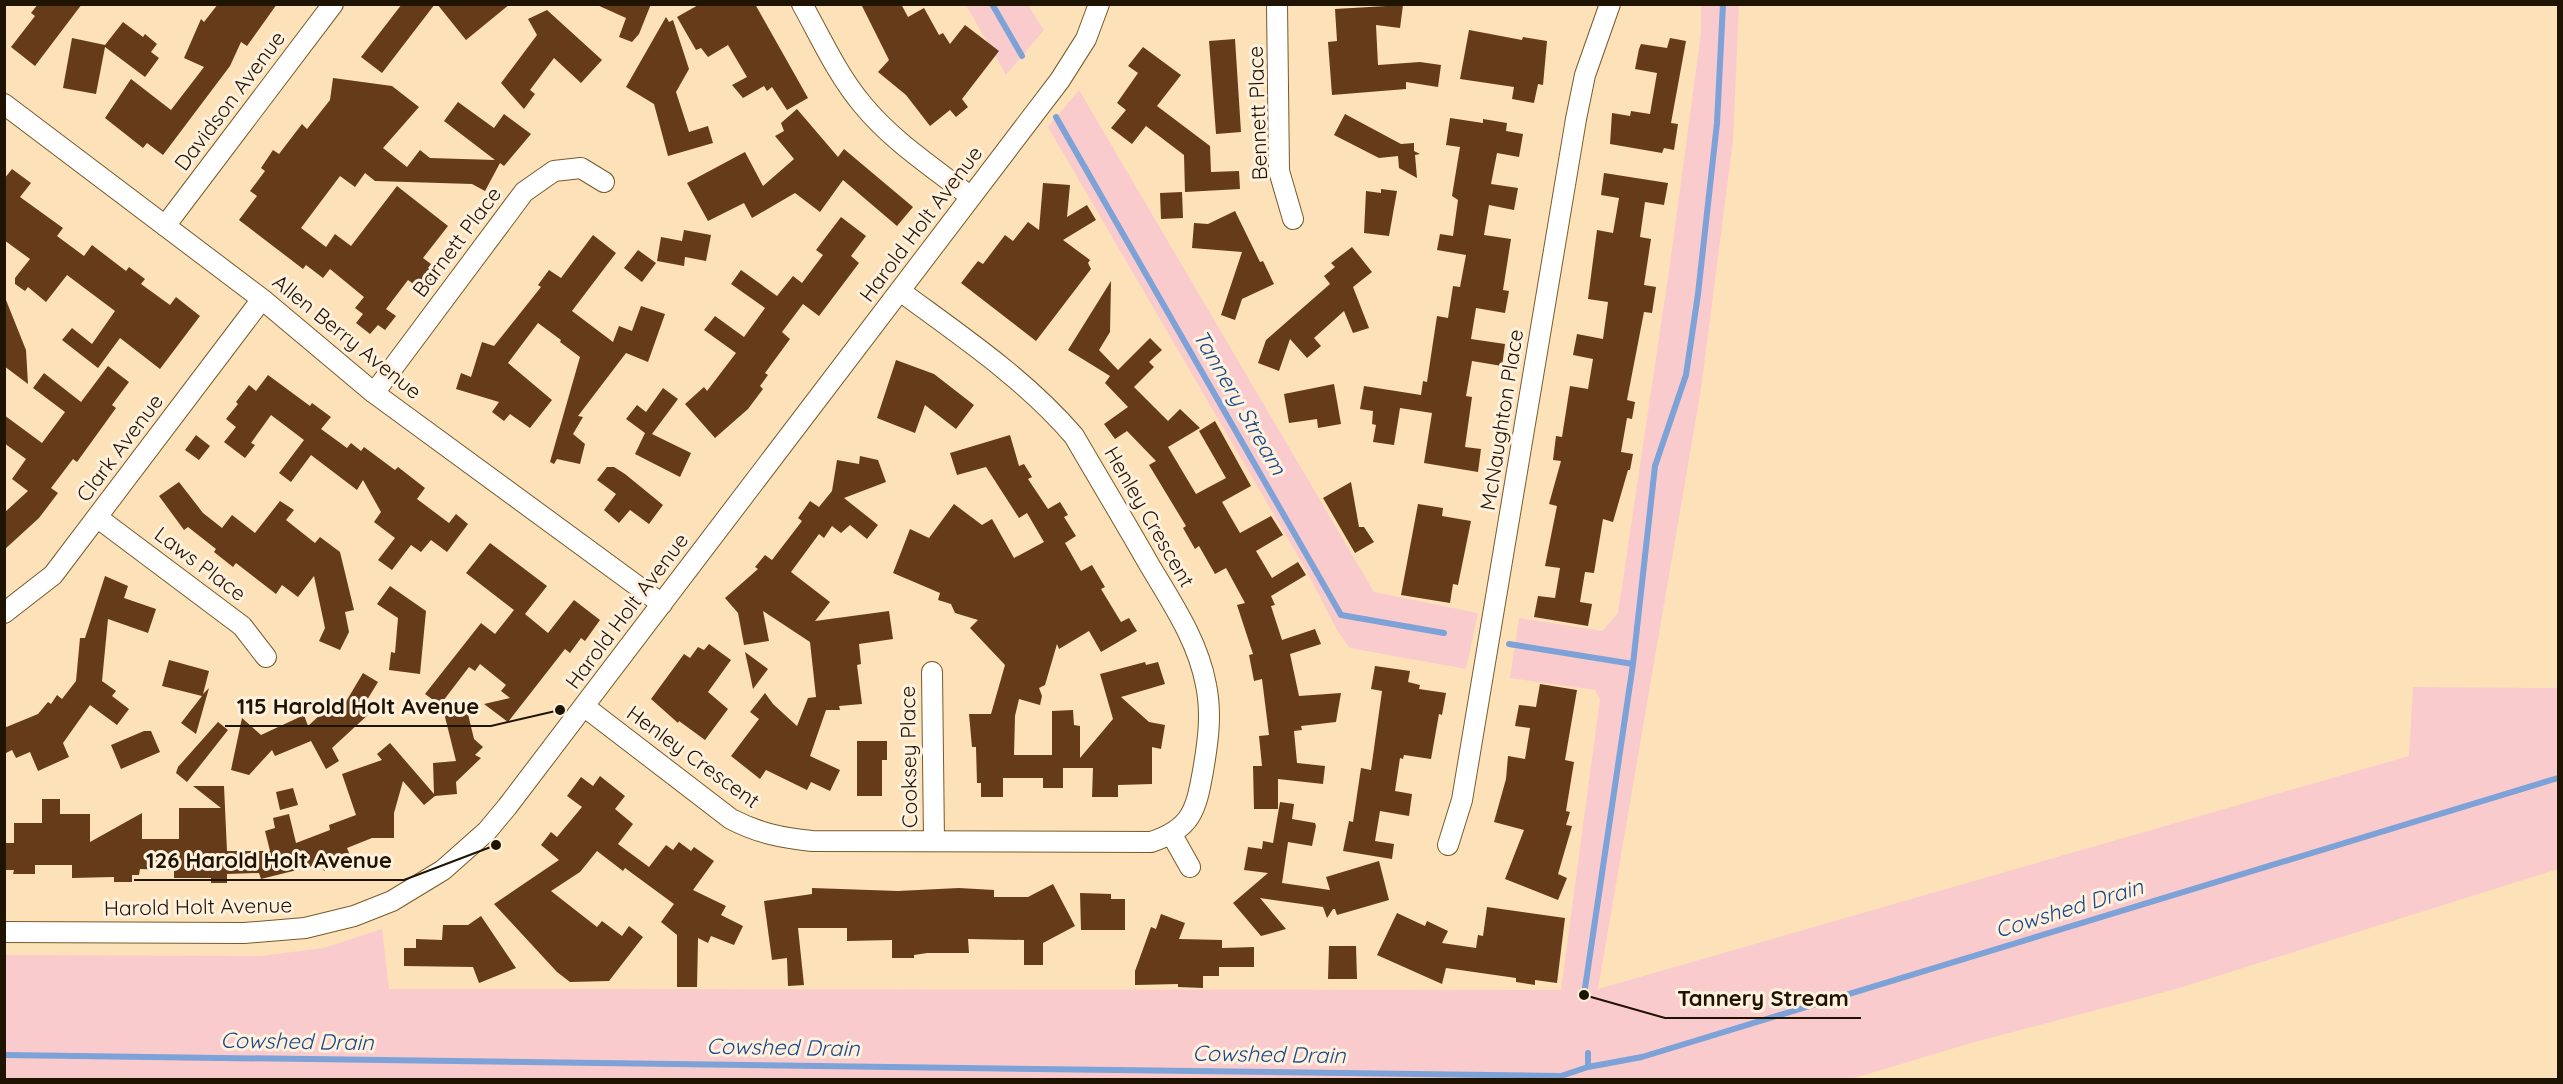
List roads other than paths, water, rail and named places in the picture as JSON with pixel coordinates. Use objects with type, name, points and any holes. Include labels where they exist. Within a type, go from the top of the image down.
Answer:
[{"type":"street","name":"Davidson Avenue","points":[[165,226],[333,4]]},
{"type":"street","points":[[802,4],[842,75],[861,103],[899,140],[971,197]]},
{"type":"street","name":"Harold Holt Avenue","points":[[4,932],[275,932],[334,923],[370,910],[392,901],[443,870],[480,838],[585,707],[1074,60],[1086,39],[1099,4]]},
{"type":"street","name":"Bennett Place","points":[[1278,4],[1279,171],[1293,219]]},
{"type":"street","name":"McNaughton Place","points":[[1448,845],[1464,788],[1576,119],[1585,75],[1610,4]]},
{"type":"street","name":"Allen Berry Avenue","points":[[4,104],[262,299],[374,393],[662,604]]},
{"type":"street","name":"Barnett Place","points":[[374,393],[524,192],[554,171],[581,168],[604,182]]},
{"type":"street","name":"Henley Crescent","points":[[585,707],[714,806],[753,830],[780,838],[812,841],[1150,842],[1172,835],[1186,822],[1198,798],[1209,738],[1206,686],[1191,638],[1074,436],[1024,384],[900,291]]},
{"type":"street","name":"Clark Avenue","points":[[4,613],[53,575],[262,299]]},
{"type":"street","name":"Laws Place","points":[[98,518],[242,626],[266,657]]},
{"type":"street","name":"Cooksey Place","points":[[932,672],[934,841]]},
{"type":"street","points":[[1172,835],[1190,867]]},
{"type":"waterway","name":"Tannery Stream","points":[[992,4],[1022,56]]},
{"type":"waterway","points":[[1584,995],[1633,664],[1655,466],[1686,375],[1698,294],[1717,123],[1723,4]]},
{"type":"waterway","name":"Tannery Stream","points":[[1056,117],[1341,615],[1444,633]]},
{"type":"waterway","name":"Tannery Stream","points":[[1509,644],[1633,664]]},
{"type":"waterway","name":"Cowshed Drain","points":[[4,1055],[1561,1076],[1588,1067],[1642,1057],[2558,778]]},
{"type":"waterway","name":"Tannery Stream","points":[[1588,1053],[1588,1067]]},
{"type":"place","name":"115 Harold Holt Avenue","points":[[560,710]]},
{"type":"place","name":"126 Harold Holt Avenue","points":[[496,845]]},
{"type":"place","name":"Tannery Stream","points":[[1584,995]]}]
